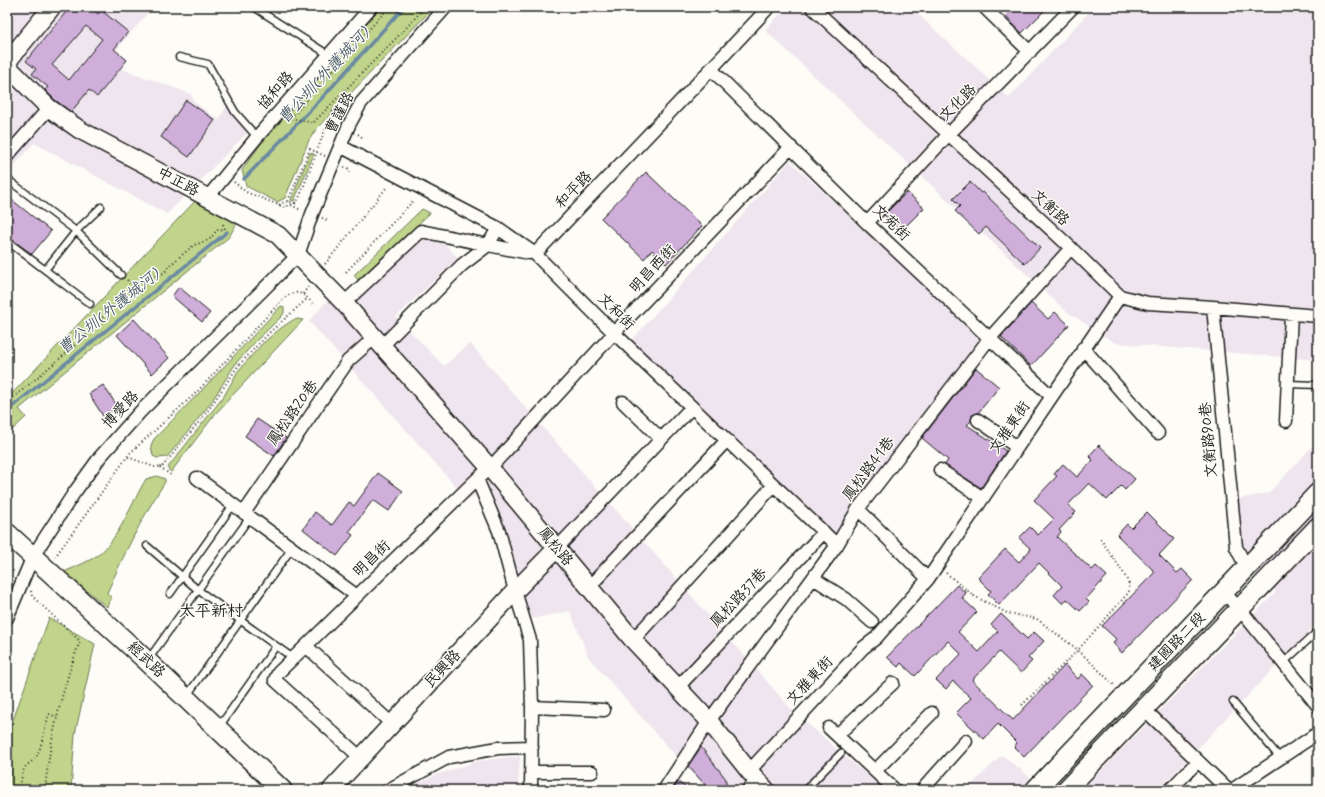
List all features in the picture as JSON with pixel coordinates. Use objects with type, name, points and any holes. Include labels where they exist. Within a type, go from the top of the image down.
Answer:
[{"type":"main road","name":"建國路二段","points":[[1035,790],[1318,493]]},
{"type":"main road","name":"建國路二段","points":[[1066,790],[1239,608],[1317,530]]},
{"type":"main road","name":"經武路","points":[[7,533],[147,661],[282,790]]},
{"type":"street","points":[[7,62],[52,7]]},
{"type":"street","name":"協和路","points":[[208,198],[257,137],[371,7]]},
{"type":"street","name":"曹謹路","points":[[298,255],[312,214],[340,146],[361,103],[446,7]]},
{"type":"street","name":"和平路","points":[[535,254],[769,7]]},
{"type":"street","name":"文衡路","points":[[812,7],[1120,296],[1148,303],[1318,316]]},
{"type":"street","points":[[984,7],[1030,52]]},
{"type":"street","name":"文化路","points":[[867,223],[948,135],[1073,7]]},
{"type":"street","name":"中正路","points":[[7,66],[49,108],[80,130],[278,235],[344,304]]},
{"type":"street","name":"文苑街","points":[[711,69],[867,223],[1051,396]]},
{"type":"street","points":[[7,156],[49,108]]},
{"type":"street","name":"文和街","points":[[340,146],[498,228],[535,254],[614,333],[837,545]]},
{"type":"street","name":"明昌西街","points":[[484,474],[614,333],[791,147]]},
{"type":"street","points":[[378,342],[462,265],[488,245],[498,228]]},
{"type":"street","points":[[344,304],[421,230],[535,254]]},
{"type":"street","name":"鳳松路41巷","points":[[664,790],[709,721],[837,545],[858,509],[989,339],[1070,248]]},
{"type":"street","name":"博愛路","points":[[7,618],[33,556],[74,493],[100,457],[140,412],[298,255]]},
{"type":"street","name":"文雅東街","points":[[755,783],[863,648],[876,638],[928,579],[1083,348],[1120,296]]},
{"type":"street","name":"鳳松路","points":[[344,304],[378,342],[484,474],[557,548],[633,640],[709,721],[755,783]]},
{"type":"street","name":"文衡路90巷","points":[[1213,307],[1236,547],[1246,569]]},
{"type":"street","points":[[1286,421],[1291,314]]},
{"type":"street","name":"鳳松路20巷","points":[[247,515],[348,361],[378,342]]},
{"type":"street","points":[[1083,348],[1158,433]]},
{"type":"street","points":[[623,402],[660,439]]},
{"type":"street","points":[[557,548],[692,407]]},
{"type":"street","points":[[978,420],[1017,447]]},
{"type":"street","points":[[589,587],[727,440]]},
{"type":"street","points":[[940,470],[983,498]]},
{"type":"street","points":[[484,474],[515,591],[530,640],[532,707],[531,790]]},
{"type":"street","name":"明昌街","points":[[361,758],[275,680],[278,673],[484,474]]},
{"type":"street","points":[[197,478],[357,596]]},
{"type":"street","points":[[633,640],[774,485]]},
{"type":"street","points":[[858,509],[928,579]]},
{"type":"street","name":"鳳松路37巷","points":[[678,687],[824,532]]},
{"type":"street","name":"民興路","points":[[331,790],[515,591],[557,548]]},
{"type":"street","points":[[813,578],[846,599],[872,622]]},
{"type":"street","points":[[1224,592],[1239,608],[1318,706]]},
{"type":"street","points":[[306,646],[392,724]]},
{"type":"street","points":[[893,683],[833,731],[895,790]]},
{"type":"street","points":[[532,707],[604,710]]},
{"type":"street","points":[[1144,708],[1228,790]]},
{"type":"street","points":[[875,771],[932,713]]},
{"type":"street","points":[[1232,790],[1318,733]]},
{"type":"street","points":[[922,790],[966,740]]},
{"type":"street","points":[[388,790],[449,757],[498,748],[532,747]]},
{"type":"street","points":[[1170,790],[1198,761]]},
{"type":"street","points":[[532,772],[592,772]]},
{"type":"lane","points":[[257,9],[329,55]]},
{"type":"lane","points":[[179,56],[208,64],[235,112],[257,137]]},
{"type":"lane","points":[[7,179],[76,231],[121,275]]},
{"type":"lane","points":[[45,270],[76,231],[102,207]]},
{"type":"lane","points":[[7,242],[90,304]]},
{"type":"lane","points":[[1288,384],[1318,385]]},
{"type":"lane","points":[[170,594],[233,505]]},
{"type":"lane","points":[[147,661],[198,590],[247,515]]},
{"type":"lane","points":[[147,546],[198,590],[293,658]]},
{"type":"lane","points":[[185,698],[292,548]]},
{"type":"lane","points":[[1283,663],[1318,631]]},
{"type":"lane","points":[[218,729],[276,646]]},
{"type":"lane","points":[[1233,702],[1280,758]]},
{"type":"lane","points":[[805,790],[841,753]]},
{"type":"path","points":[[291,118],[306,122],[313,122],[425,7]]},
{"type":"path","points":[[234,183],[246,192],[284,207],[296,203],[336,104]]},
{"type":"path","points":[[288,201],[310,149],[317,152]]},
{"type":"path","points":[[332,256],[387,187]]},
{"type":"path","points":[[279,205],[284,201],[296,203]]},
{"type":"path","points":[[346,272],[413,201]]},
{"type":"path","points":[[7,403],[70,350],[137,283],[164,273],[170,265],[194,245],[209,240],[217,230],[225,229],[221,219]]},
{"type":"path","points":[[55,558],[128,457],[140,444],[197,392],[289,294],[298,292],[303,294],[314,305]]},
{"type":"path","points":[[128,457],[154,467],[163,466],[219,395],[238,366],[270,332],[308,298]]},
{"type":"path","points":[[160,466],[172,476]]},
{"type":"path","points":[[1022,706],[1078,650],[1128,592],[1129,584],[1123,572],[1099,537]]},
{"type":"path","points":[[937,566],[974,596],[1007,612],[1037,619],[1078,650],[1125,696]]},
{"type":"path","points":[[31,587],[32,596],[80,641],[67,678],[57,717],[45,790]]},
{"type":"path","points":[[19,790],[23,771],[26,766],[36,758],[40,748],[49,714],[57,717]]},
{"type":"shaded area","points":[[7,7],[153,7],[105,63],[191,94],[195,103],[219,120],[230,99],[247,133],[167,214],[34,143],[7,174]]},
{"type":"shaded area","points":[[787,7],[910,7],[1009,98],[1094,7],[1318,7],[1318,360],[1115,343],[1066,311],[765,30]]},
{"type":"shaded area","points":[[790,161],[985,343],[858,500],[834,534],[632,340]]},
{"type":"shaded area","points":[[421,238],[444,243],[458,258],[396,317],[444,366],[470,343],[793,711],[884,790],[709,790],[677,757],[589,658],[570,611],[531,619],[486,486],[468,500],[309,321],[327,301],[339,291],[353,304]]},
{"type":"shaded area","points":[[1318,440],[1318,622],[1158,790],[1082,790],[1276,592],[1230,549],[1224,502],[1269,493]]},
{"type":"shaded area","points":[[1002,755],[1025,773],[1045,790],[966,790]]},
{"type":"shaded area","points":[[520,756],[518,790],[404,790],[436,775],[478,761]]},
{"type":"green space","points":[[381,7],[434,7],[318,127],[309,140],[285,198],[277,202],[246,186],[242,170],[260,145]]},
{"type":"green space","points":[[310,153],[314,154],[294,201],[291,200]]},
{"type":"green space","points":[[199,197],[241,216],[229,237],[19,409],[26,417],[7,435],[7,399]]},
{"type":"green space","points":[[422,209],[430,213],[358,280],[354,275]]},
{"type":"green space","points":[[281,306],[284,307],[284,313],[281,317],[236,363],[210,404],[167,457],[157,458],[153,456],[151,445],[154,439]]},
{"type":"green space","points":[[293,320],[303,320],[216,413],[171,472],[168,469],[169,466],[224,396],[238,371],[263,343],[281,328]]},
{"type":"green space","points":[[157,476],[165,479],[165,482],[141,522],[120,564],[107,593],[111,597],[107,607],[64,572],[90,560],[106,548],[125,520],[146,479]]},
{"type":"green space","points":[[49,618],[95,644],[75,734],[71,790],[7,790],[7,737]]},
{"type":"building","points":[[70,7],[90,7],[98,14],[101,10],[128,32],[114,49],[127,60],[97,97],[89,90],[71,112],[45,90],[48,87],[32,74],[36,69],[26,61]],"holes":[[[86,26],[102,39],[69,80],[52,65]]]},
{"type":"building","points":[[1014,7],[1048,7],[1022,33],[1005,16]]},
{"type":"building","points":[[186,100],[215,120],[189,157],[161,137]]},
{"type":"building","points":[[646,172],[702,226],[666,264],[652,250],[644,259],[601,218]]},
{"type":"building","points":[[970,182],[981,193],[983,192],[1040,248],[1025,264],[986,227],[979,234],[955,211],[960,206],[953,199]]},
{"type":"building","points":[[907,192],[924,208],[901,231],[884,215]]},
{"type":"building","points":[[7,196],[51,231],[32,254],[7,236]]},
{"type":"building","points":[[179,287],[210,313],[202,322],[172,296]]},
{"type":"building","points":[[1031,303],[1048,319],[1055,312],[1069,325],[1031,366],[1001,337]]},
{"type":"building","points":[[134,319],[169,358],[152,374],[117,335]]},
{"type":"building","points":[[976,368],[999,387],[978,413],[972,415],[971,421],[967,425],[1006,451],[981,488],[945,465],[948,460],[922,438]]},
{"type":"building","points":[[103,385],[118,407],[103,416],[89,394]]},
{"type":"building","points":[[257,419],[286,438],[274,456],[245,436]]},
{"type":"building","points":[[1099,445],[1135,479],[1125,490],[1121,486],[1107,500],[1089,483],[1068,505],[1076,512],[1059,530],[1061,532],[1057,537],[1092,570],[1096,566],[1107,576],[1086,599],[1089,602],[1080,611],[1067,599],[1063,604],[1054,595],[1062,586],[1039,563],[999,605],[988,594],[991,591],[978,578],[1005,549],[1019,562],[1031,549],[1019,538],[1030,527],[1038,535],[1054,519],[1034,500],[1057,476],[1054,474],[1063,464],[1077,477],[1093,460],[1089,456]]},
{"type":"building","points":[[378,473],[403,491],[389,511],[373,500],[349,532],[353,535],[337,556],[303,529],[315,512],[332,525],[349,502],[354,506]]},
{"type":"building","points":[[1147,512],[1174,539],[1159,555],[1177,573],[1182,569],[1193,580],[1122,653],[1113,643],[1116,639],[1102,626],[1155,572],[1117,535],[1127,524],[1131,528]]},
{"type":"building","points":[[957,585],[966,593],[962,598],[977,612],[958,632],[979,652],[998,631],[991,625],[1001,614],[1027,639],[1034,632],[1044,641],[1028,658],[1032,661],[1021,673],[999,652],[972,680],[1013,720],[1065,665],[1078,679],[1082,674],[1093,685],[1024,757],[1014,747],[1017,743],[998,724],[984,739],[956,713],[971,698],[953,681],[946,689],[936,680],[961,654],[948,641],[915,676],[901,663],[898,667],[887,657]]},
{"type":"building","points":[[701,747],[726,779],[726,790],[710,790],[688,766]]},
{"type":"building","points":[[678,782],[690,790],[673,790]]},
{"type":"waterway","name":"曹公圳(外護城河)","points":[[244,179],[321,99],[404,7]]},
{"type":"waterway","name":"曹公圳(外護城河)","points":[[7,411],[227,232]]},
{"type":"district","name":"太平新村","points":[[211,611]]}]
